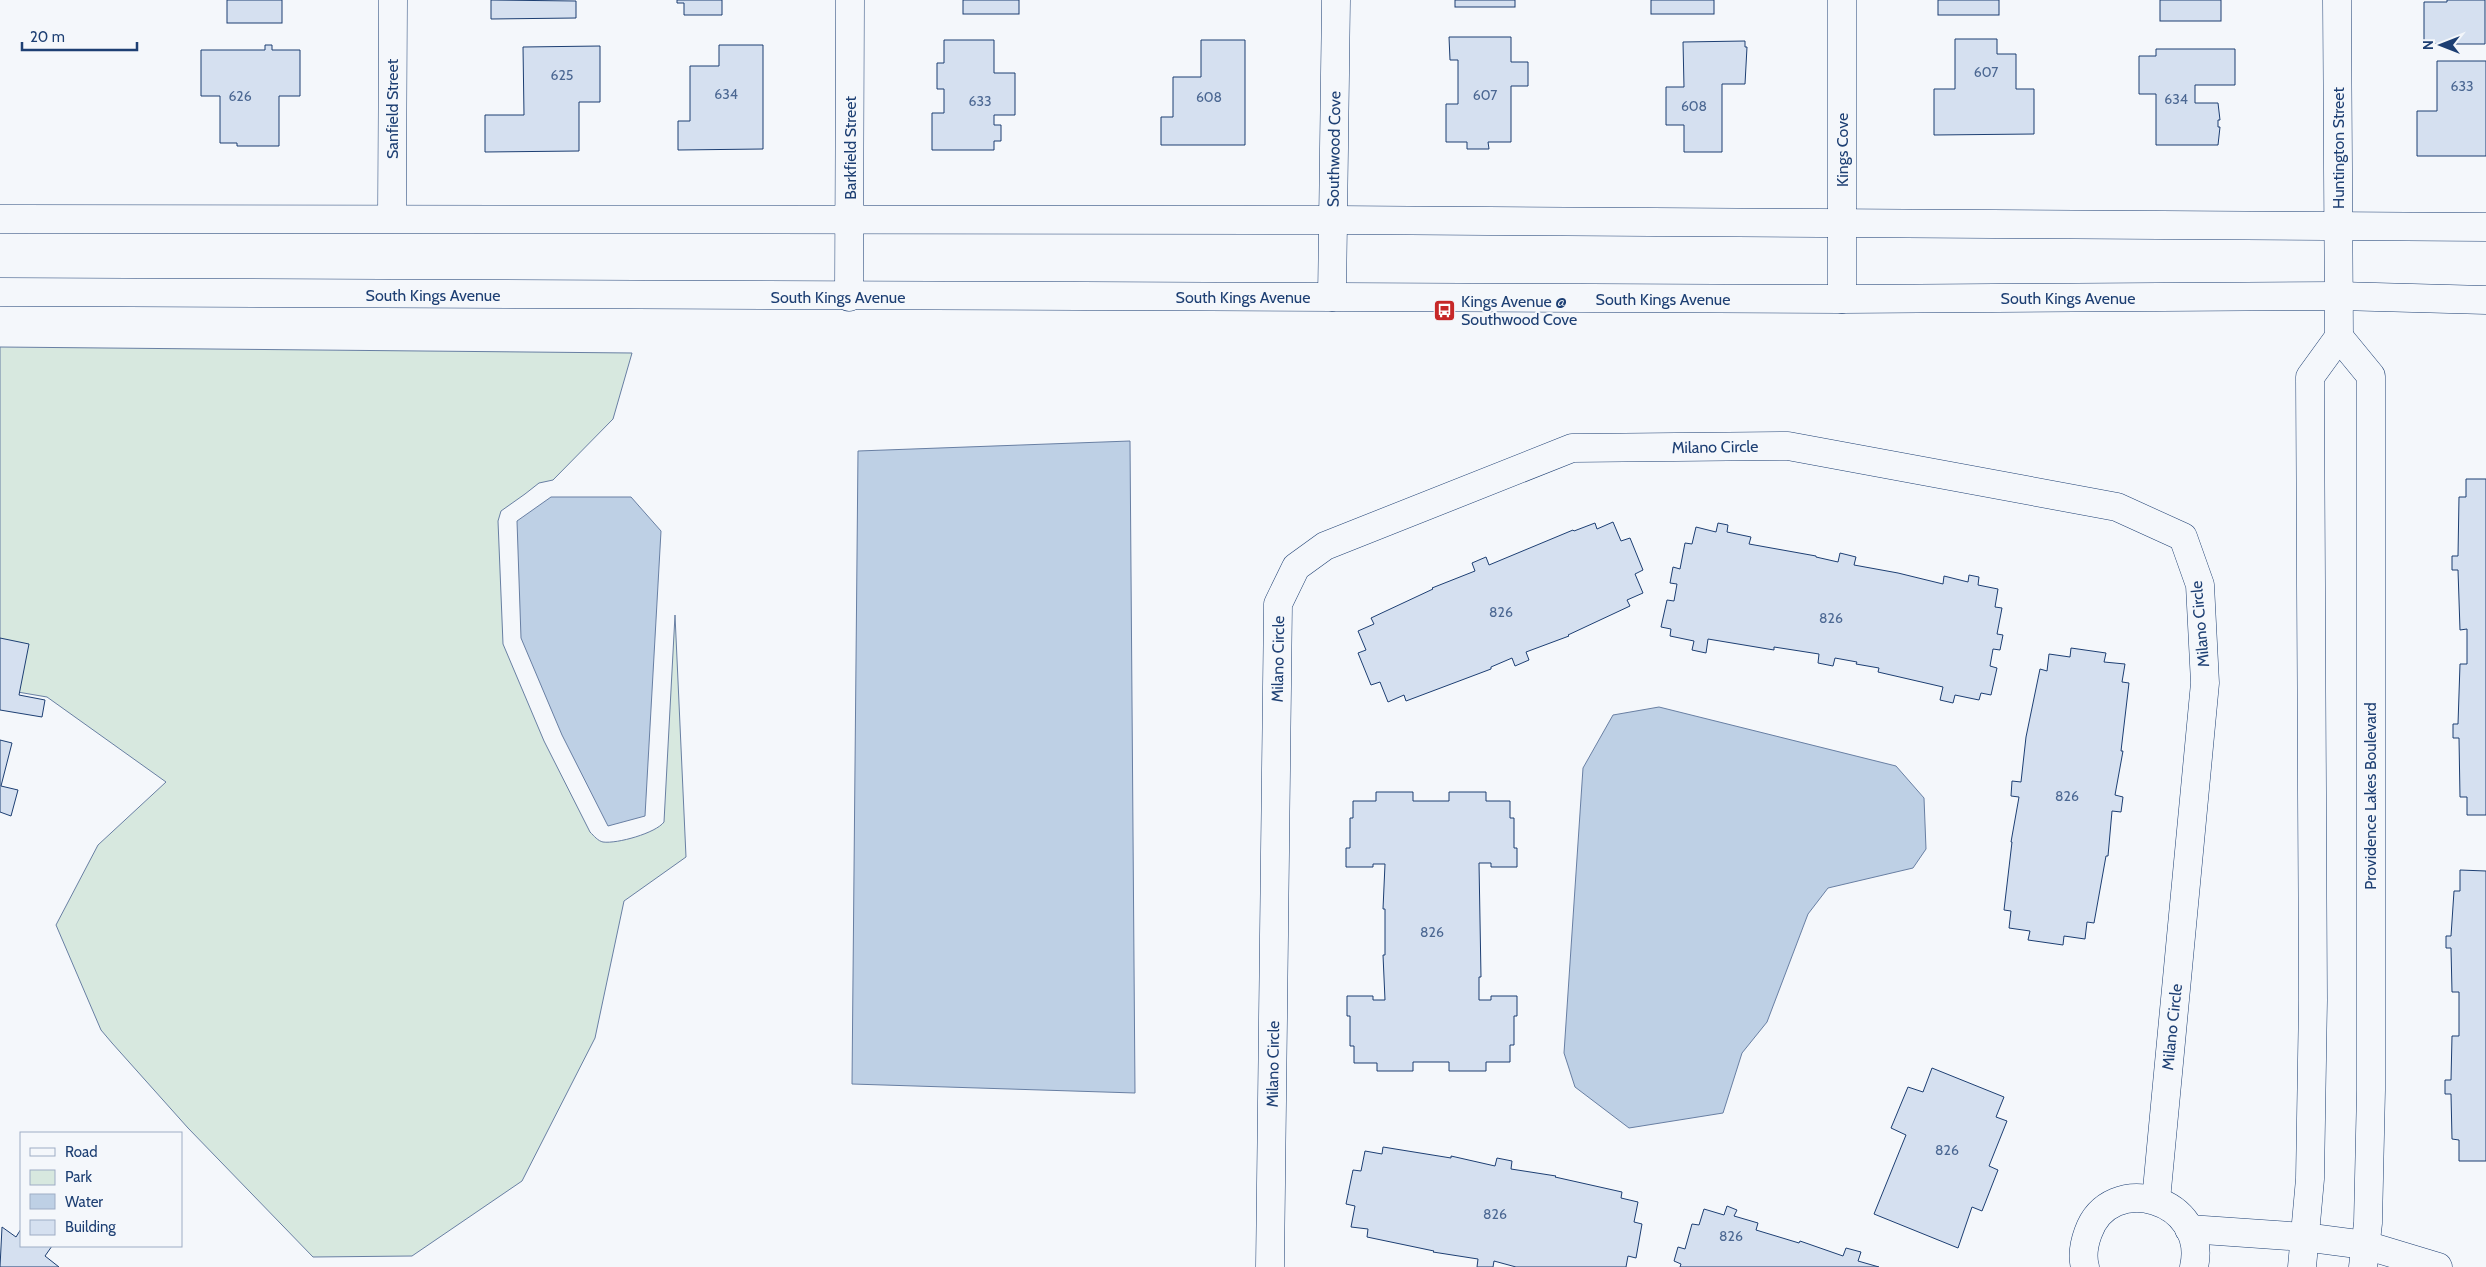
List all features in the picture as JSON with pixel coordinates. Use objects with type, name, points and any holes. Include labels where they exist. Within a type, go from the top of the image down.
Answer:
[{"type":"street","name":"Sanfield Street","points":[[392,218],[393,0]]},
{"type":"street","name":"Barkfield Street","points":[[849,297],[850,0]]},
{"type":"street","name":"Southwood Cove","points":[[1332,297],[1336,0]]},
{"type":"street","name":"Kings Cove","points":[[1842,0],[1842,299]]},
{"type":"street","name":"Huntington Street","points":[[2337,0],[2339,296]]},
{"type":"street","points":[[0,219],[1333,220],[2486,227]]},
{"type":"street","name":"South Kings Avenue","points":[[0,292],[849,297],[1842,299],[2339,296],[2486,300]]},
{"type":"street","points":[[2302,1267],[2310,1179],[2313,1000],[2310,377],[2339,337],[2339,296]]},
{"type":"street","name":"Providence Lakes Boulevard","points":[[2339,337],[2371,376],[2371,1090],[2368,1223],[2364,1256]]},
{"type":"street","name":"Milano Circle","points":[[1270,1267],[1278,604],[1296,567],[1325,546],[1572,448],[1788,446],[2117,507],[2183,537],[2200,585],[2205,683],[2156,1200]]},
{"type":"street","points":[[2085,1267],[2084,1244],[2090,1225],[2103,1211],[2119,1202],[2138,1198],[2156,1200],[2172,1208],[2186,1222],[2194,1238],[2196,1257],[2194,1267]]},
{"type":"street","points":[[2190,1229],[2304,1237],[2364,1256],[2438,1267]]},
{"type":"green space","points":[[0,347],[632,353],[613,419],[553,480],[539,483],[501,511],[498,521],[503,644],[544,741],[590,832],[603,842],[617,841],[645,834],[664,822],[675,615],[686,857],[624,901],[595,1038],[522,1181],[412,1256],[313,1257],[188,1128],[101,1030],[56,925],[98,845],[166,782],[47,697],[0,689]]},
{"type":"water","points":[[1130,441],[1135,1093],[852,1084],[858,451]]},
{"type":"water","points":[[551,497],[631,497],[661,531],[645,816],[608,826],[562,735],[521,638],[517,521]]},
{"type":"water","points":[[1659,707],[1896,766],[1924,798],[1926,849],[1913,868],[1828,888],[1808,914],[1767,1022],[1742,1053],[1723,1113],[1629,1128],[1575,1087],[1564,1053],[1583,768],[1613,715]]},
{"type":"building","points":[[227,0],[282,0],[282,23],[227,23]]},
{"type":"building","points":[[491,0],[576,1],[576,18],[491,19]]},
{"type":"building","points":[[677,0],[722,0],[722,15],[684,15],[684,3],[677,3]]},
{"type":"building","points":[[963,0],[1019,0],[1019,14],[963,14]]},
{"type":"building","points":[[1455,0],[1515,0],[1515,7],[1455,7]]},
{"type":"building","points":[[1651,0],[1714,0],[1714,14],[1651,14]]},
{"type":"building","points":[[1938,0],[1999,0],[1999,15],[1938,15]]},
{"type":"building","points":[[2160,0],[2221,0],[2221,21],[2160,21]]},
{"type":"building","points":[[2447,0],[2485,0],[2485,44],[2424,44],[2424,2],[2447,2]]},
{"type":"building","points":[[1449,37],[1511,37],[1511,62],[1528,62],[1528,86],[1511,86],[1511,142],[1488,142],[1489,149],[1467,149],[1467,142],[1446,142],[1446,104],[1458,104],[1458,60],[1450,60]]},
{"type":"building","points":[[1955,39],[1997,39],[1997,54],[2016,54],[2016,89],[2034,89],[2034,134],[1934,135],[1934,89],[1955,89]]},
{"type":"building","points":[[944,40],[994,40],[994,73],[1015,73],[1015,115],[994,115],[994,125],[1001,125],[1001,141],[994,141],[994,150],[932,150],[932,113],[944,113],[944,89],[937,89],[937,63],[944,63]]},
{"type":"building","points":[[1201,40],[1245,40],[1245,145],[1161,145],[1161,117],[1173,117],[1173,77],[1201,77]]},
{"type":"building","points":[[1745,41],[1745,47],[1747,47],[1745,84],[1722,84],[1722,152],[1684,152],[1684,125],[1666,125],[1666,87],[1684,87],[1683,42]]},
{"type":"building","points":[[265,45],[272,45],[272,50],[300,50],[300,96],[279,96],[279,146],[237,146],[237,143],[220,143],[220,96],[201,96],[201,50],[265,50]]},
{"type":"building","points":[[719,45],[763,45],[763,149],[678,150],[678,121],[690,121],[690,66],[719,66]]},
{"type":"building","points":[[600,46],[600,102],[579,102],[579,151],[485,152],[485,115],[524,115],[523,47]]},
{"type":"building","points":[[2156,49],[2235,49],[2235,85],[2195,85],[2195,103],[2218,103],[2220,120],[2218,120],[2218,127],[2220,127],[2218,145],[2156,145],[2156,94],[2139,94],[2139,56],[2156,56]]},
{"type":"building","points":[[2437,61],[2486,61],[2486,156],[2417,156],[2417,111],[2437,111]]},
{"type":"building","points":[[2466,479],[2486,479],[2486,815],[2467,815],[2467,797],[2460,797],[2459,738],[2453,738],[2453,724],[2458,724],[2460,664],[2467,664],[2467,629],[2460,630],[2458,570],[2452,570],[2452,556],[2458,556],[2459,497],[2466,497]]},
{"type":"building","points":[[1613,522],[1621,541],[1630,538],[1643,570],[1635,574],[1643,593],[1627,600],[1630,606],[1569,636],[1526,652],[1529,660],[1515,666],[1512,658],[1491,667],[1491,669],[1406,701],[1404,695],[1388,702],[1380,682],[1371,685],[1358,653],[1366,650],[1358,631],[1374,624],[1371,618],[1432,588],[1475,571],[1472,563],[1486,557],[1489,565],[1573,530],[1595,523],[1597,529]]},
{"type":"building","points":[[1718,523],[1728,525],[1727,532],[1751,537],[1749,544],[1816,556],[1838,562],[1840,553],[1856,557],[1854,565],[1943,584],[1944,576],[1968,582],[1969,575],[1979,577],[1978,585],[1998,589],[1995,607],[2002,608],[1997,634],[2003,635],[2000,650],[1993,649],[1990,666],[1997,668],[1991,695],[1981,693],[1979,700],[1955,695],[1953,703],[1940,700],[1943,687],[1878,672],[1879,668],[1856,664],[1857,662],[1835,658],[1833,666],[1818,663],[1819,654],[1774,647],[1774,650],[1708,639],[1706,653],[1692,650],[1694,641],[1670,636],[1671,629],[1661,627],[1667,600],[1674,601],[1677,584],[1670,583],[1673,567],[1680,569],[1685,543],[1692,544],[1696,527],[1716,532]]},
{"type":"building","points":[[0,638],[29,644],[19,695],[45,700],[42,717],[0,710]]},
{"type":"building","points":[[2071,648],[2106,653],[2104,662],[2125,664],[2122,682],[2129,683],[2121,751],[2123,751],[2115,795],[2123,797],[2121,812],[2112,811],[2108,856],[2106,856],[2094,923],[2087,922],[2085,939],[2064,936],[2063,945],[2028,940],[2030,931],[2009,928],[2011,911],[2004,910],[2011,842],[2019,797],[2011,796],[2012,781],[2021,782],[2026,737],[2040,669],[2047,671],[2049,654],[2070,657]]},
{"type":"building","points":[[0,740],[12,743],[1,786],[18,790],[11,816],[0,812]]},
{"type":"building","points":[[1376,792],[1413,792],[1413,801],[1449,801],[1449,792],[1486,792],[1486,801],[1510,801],[1510,818],[1514,818],[1514,848],[1517,848],[1517,867],[1491,867],[1491,863],[1479,863],[1481,977],[1479,977],[1479,1000],[1491,1000],[1491,996],[1517,996],[1517,1016],[1514,1016],[1514,1045],[1510,1045],[1510,1062],[1486,1062],[1486,1071],[1449,1071],[1449,1062],[1413,1062],[1413,1071],[1377,1071],[1377,1063],[1354,1063],[1354,1046],[1350,1046],[1350,1016],[1347,1016],[1347,996],[1373,996],[1373,1000],[1385,1000],[1383,955],[1385,955],[1385,909],[1383,909],[1385,864],[1373,864],[1373,867],[1346,867],[1346,848],[1350,848],[1350,818],[1353,818],[1353,801],[1376,801]]},
{"type":"building","points":[[2460,870],[2486,871],[2486,1161],[2459,1161],[2459,1140],[2452,1139],[2451,1094],[2445,1094],[2445,1080],[2451,1080],[2452,1036],[2459,1036],[2459,992],[2452,992],[2451,948],[2446,948],[2446,936],[2451,936],[2454,891],[2460,891]]},
{"type":"building","points":[[1932,1068],[2004,1097],[1996,1117],[2007,1121],[1989,1166],[1998,1170],[1982,1211],[1972,1207],[1958,1248],[1874,1214],[1906,1135],[1891,1128],[1908,1087],[1923,1092]]},
{"type":"building","points":[[1383,1147],[1451,1158],[1451,1156],[1495,1166],[1497,1158],[1512,1161],[1511,1169],[1556,1176],[1622,1192],[1621,1198],[1638,1202],[1634,1222],[1642,1224],[1636,1258],[1628,1256],[1626,1267],[1516,1267],[1494,1261],[1493,1267],[1477,1267],[1478,1259],[1433,1252],[1367,1237],[1368,1229],[1351,1227],[1355,1206],[1346,1204],[1353,1170],[1361,1171],[1365,1151],[1382,1154]]},
{"type":"building","points":[[1727,1206],[1737,1210],[1734,1216],[1758,1223],[1756,1230],[1799,1243],[1800,1241],[1843,1256],[1846,1248],[1861,1252],[1858,1261],[1879,1267],[1680,1267],[1681,1264],[1674,1261],[1678,1247],[1685,1249],[1692,1224],[1699,1225],[1704,1209],[1724,1215]]},
{"type":"building","points":[[2,1227],[16,1237],[20,1231],[20,1247],[51,1247],[45,1256],[59,1267],[0,1267]]},
{"type":"place","name":"Kings Avenue @ Southwood Cove","points":[[1445,310]]}]
